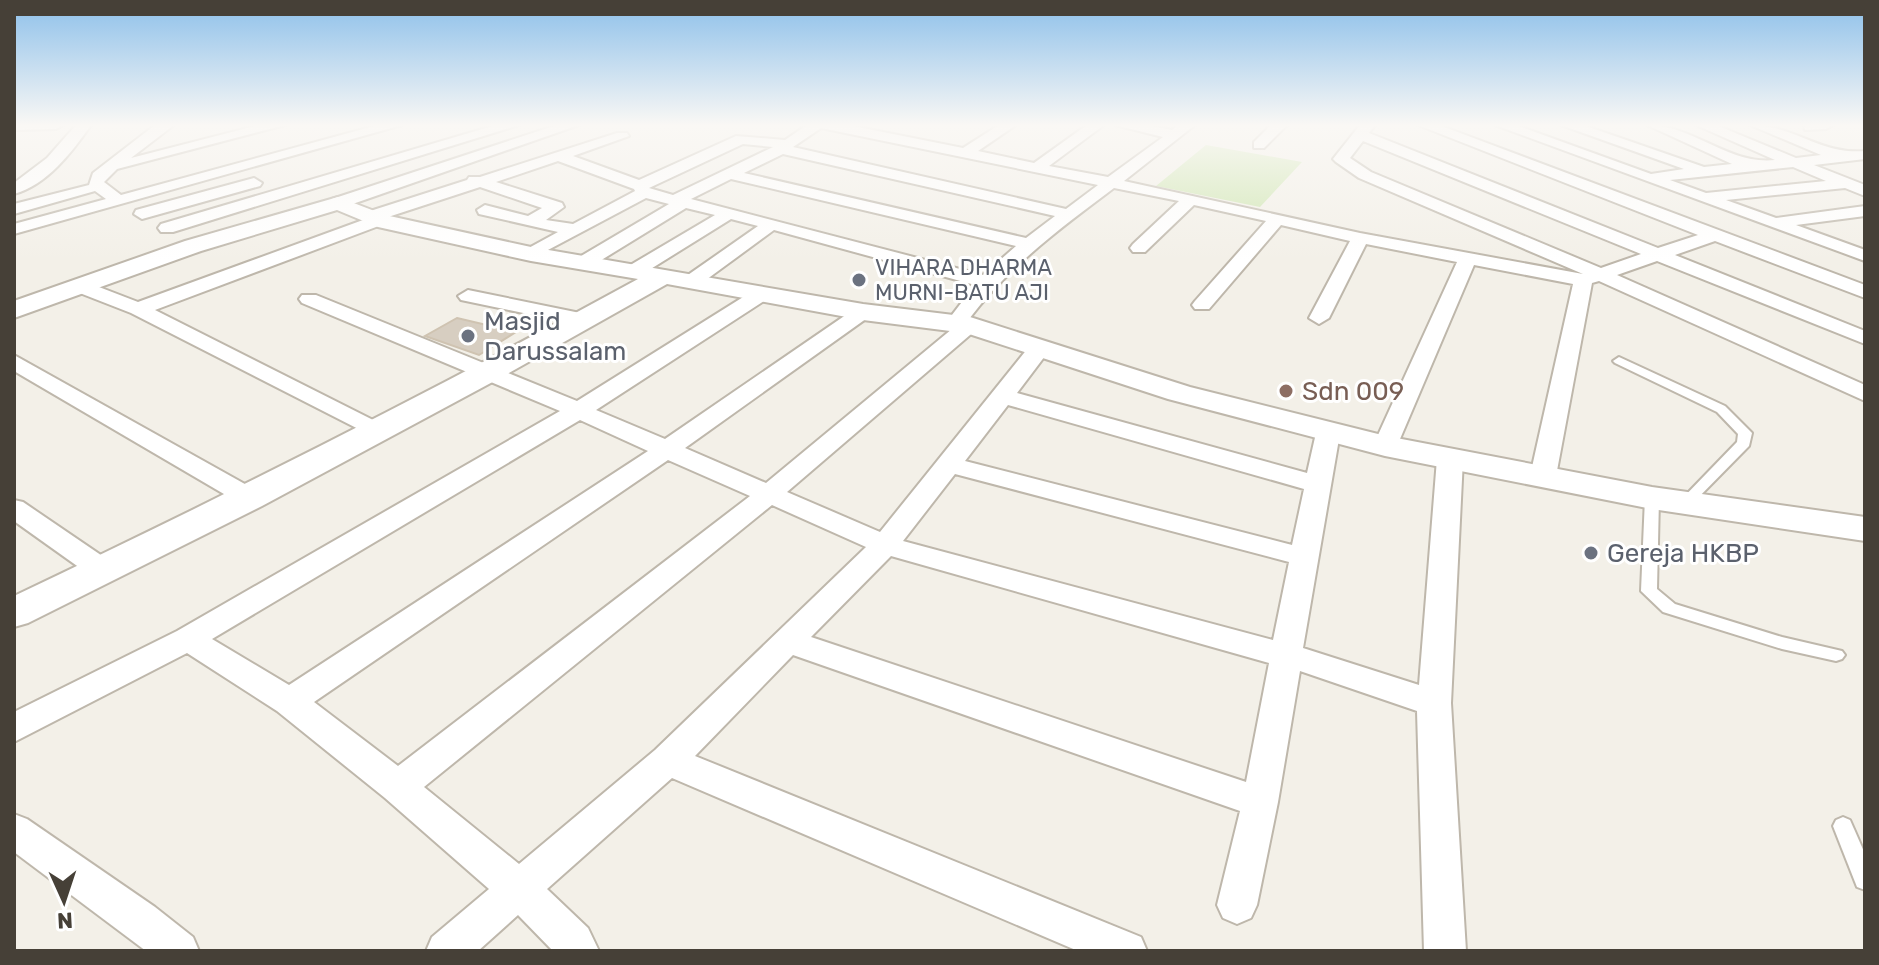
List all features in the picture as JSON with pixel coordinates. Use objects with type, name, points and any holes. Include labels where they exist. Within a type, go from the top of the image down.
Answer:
[{"type":"street","points":[[14,189],[40,170]]},
{"type":"street","points":[[109,170],[99,176],[95,183],[193,246]]},
{"type":"street","points":[[14,209],[209,170]]},
{"type":"street","points":[[362,170],[393,184]]},
{"type":"street","points":[[167,228],[362,170]]},
{"type":"street","points":[[14,310],[193,246],[437,170]]},
{"type":"street","points":[[453,170],[556,207],[530,222]]},
{"type":"street","points":[[138,309],[374,219],[515,170]]},
{"type":"street","points":[[594,170],[678,202],[987,282]]},
{"type":"street","points":[[531,254],[680,170]]},
{"type":"street","points":[[583,263],[732,170]]},
{"type":"street","points":[[884,170],[1072,215]]},
{"type":"street","points":[[1045,170],[1191,199],[1360,238],[1591,277],[1715,235]]},
{"type":"street","points":[[398,787],[768,495],[963,324],[987,282],[1029,244],[1129,170]]},
{"type":"street","points":[[1358,170],[1591,277],[1865,394]]},
{"type":"street","points":[[1460,170],[1865,338]]},
{"type":"street","points":[[1544,170],[1865,292]]},
{"type":"street","points":[[1628,170],[1865,256]]},
{"type":"street","points":[[1700,170],[1705,172]]},
{"type":"street","points":[[1648,177],[1724,170]]},
{"type":"street","points":[[1813,170],[1865,191]]},
{"type":"street","points":[[726,173],[1029,244]]},
{"type":"street","points":[[142,214],[277,176]]},
{"type":"street","points":[[1703,198],[1865,182]]},
{"type":"street","points":[[14,229],[111,191]]},
{"type":"street","points":[[1139,248],[1191,199]]},
{"type":"street","points":[[338,203],[374,219],[531,254],[863,312],[963,324],[1179,393],[1385,446],[1652,498],[1865,529]]},
{"type":"street","points":[[819,238],[863,206]]},
{"type":"street","points":[[485,210],[575,230]]},
{"type":"street","points":[[1776,223],[1865,211]]},
{"type":"street","points":[[663,276],[729,213]]},
{"type":"street","points":[[1202,305],[1277,219]]},
{"type":"street","points":[[14,613],[250,498],[490,372],[663,276],[771,224]]},
{"type":"street","points":[[1319,318],[1360,238]]},
{"type":"street","points":[[1840,247],[1865,244]]},
{"type":"street","points":[[1385,446],[1468,258]]},
{"type":"street","points":[[1543,476],[1591,277]]},
{"type":"street","points":[[79,286],[138,309],[376,431]]},
{"type":"street","points":[[14,728],[188,639],[578,411],[763,293]]},
{"type":"street","points":[[468,296],[585,320]]},
{"type":"street","points":[[309,299],[490,372],[885,545],[1286,655],[1434,703]]},
{"type":"street","points":[[289,702],[666,450],[863,312]]},
{"type":"street","points":[[447,951],[668,760],[885,545],[1040,348]]},
{"type":"street","points":[[14,362],[250,498]]},
{"type":"street","points":[[1002,396],[1316,484]]},
{"type":"street","points":[[1237,905],[1260,802],[1316,484],[1328,433]]},
{"type":"street","points":[[1445,951],[1434,703],[1450,459]]},
{"type":"street","points":[[948,464],[1304,557]]},
{"type":"street","points":[[18,515],[104,571]]},
{"type":"street","points":[[188,639],[289,702],[398,787],[520,890],[573,942],[578,951]]},
{"type":"street","points":[[787,641],[1260,802]]},
{"type":"street","points":[[668,760],[1126,951]]},
{"type":"street","points":[[14,831],[178,951]]},
{"type":"lane","points":[[1619,361],[1721,409],[1745,433],[1744,443],[1685,503]]},
{"type":"lane","points":[[1652,498],[1649,591],[1657,601],[1669,608],[1767,638],[1836,655]]},
{"type":"lane","points":[[1843,826],[1865,880]]},
{"type":"green space","points":[[1175,170],[1295,170],[1260,207],[1156,186]]},
{"type":"building","name":"Masjid Darussalam","points":[[457,318],[516,332],[479,355],[425,336]]},
{"type":"place","name":"VIHARA DHARMA MURNI-BATU AJI","points":[[859,280]]},
{"type":"place","name":"Masjid Darussalam","points":[[468,336]]},
{"type":"place","name":"Sdn 009","points":[[1286,391]]},
{"type":"place","name":"Gereja HKBP","points":[[1591,553]]}]
